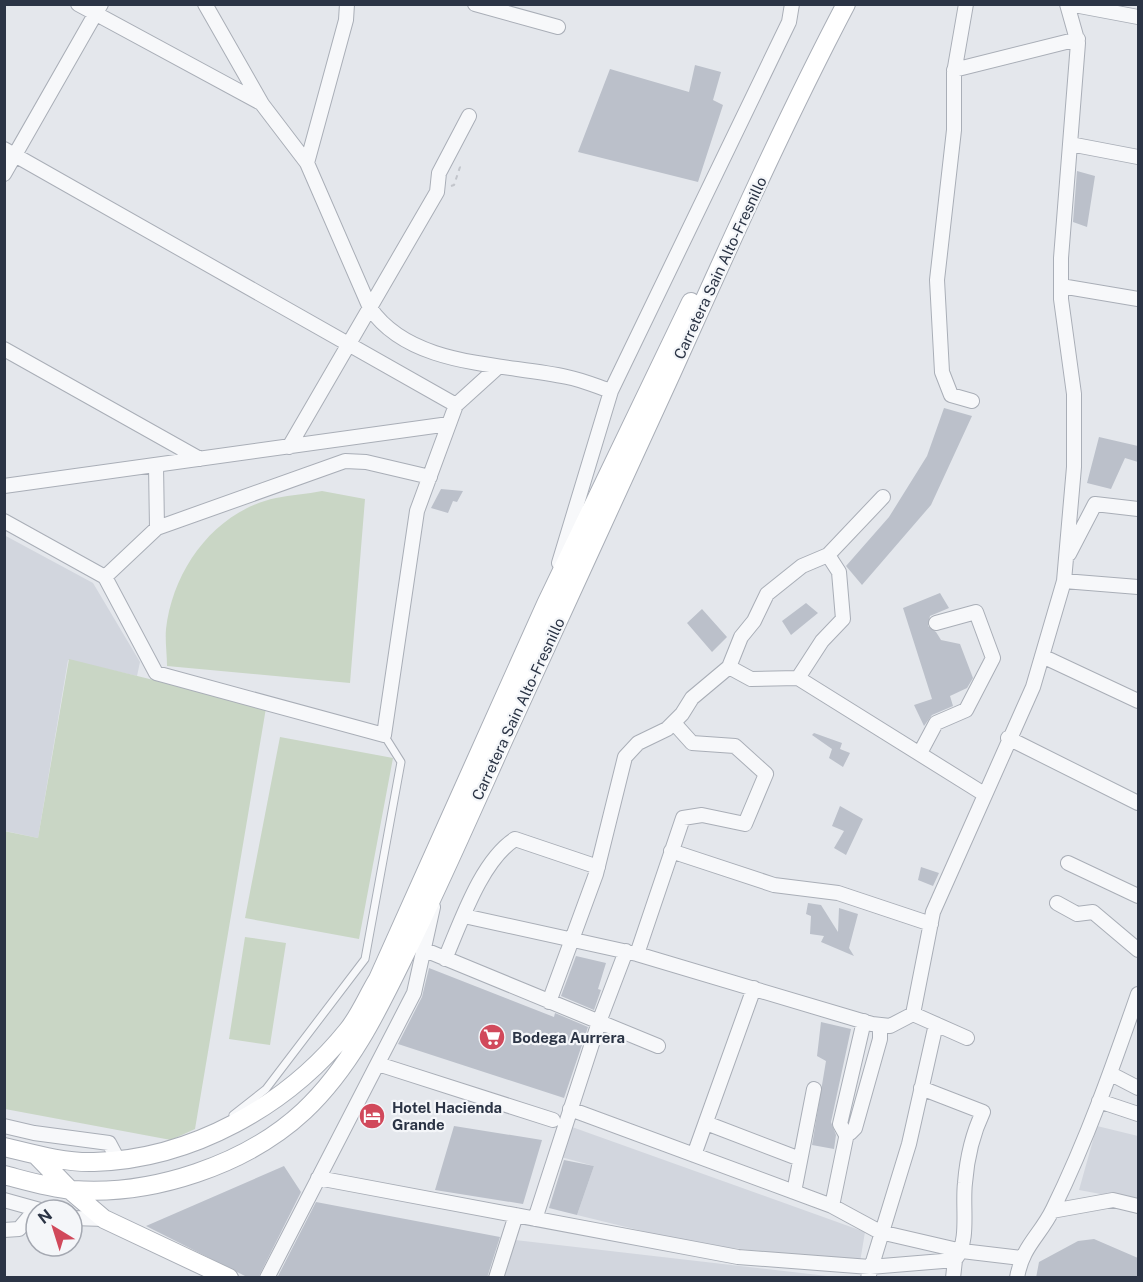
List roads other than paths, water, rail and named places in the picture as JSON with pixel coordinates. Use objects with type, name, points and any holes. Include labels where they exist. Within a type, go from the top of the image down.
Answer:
[{"type":"main road","points":[[4,1147],[36,1155],[92,1162],[147,1157],[200,1141],[249,1115],[304,1076],[349,1029],[430,884],[546,604],[814,43],[837,4]]},
{"type":"main road","name":"Carretera Sain Alto-Fresnillo","points":[[4,1175],[70,1190],[110,1191],[184,1177],[237,1155],[270,1136],[303,1112],[336,1076],[362,1038],[430,884],[555,626],[802,91],[846,4]]},
{"type":"main road","points":[[36,1155],[70,1190],[104,1219],[229,1278]]},
{"type":"main road","points":[[70,1190],[118,1160]]},
{"type":"street","points":[[78,4],[98,9],[262,104]]},
{"type":"street","points":[[206,4],[262,104],[307,163],[370,308],[381,325],[423,348],[472,364],[568,377],[611,391]]},
{"type":"street","points":[[307,163],[346,20],[347,4]]},
{"type":"street","points":[[475,4],[558,27]]},
{"type":"street","points":[[555,626],[546,604],[611,391],[789,22],[792,4]]},
{"type":"street","points":[[966,4],[954,70],[954,130],[937,280],[942,372],[951,395],[972,401]]},
{"type":"street","points":[[914,1014],[933,912],[1008,738],[1033,687],[1064,581],[1074,467],[1074,394],[1061,286],[1061,258],[1078,39],[1068,4],[1138,17]]},
{"type":"street","points":[[4,174],[10,152],[98,9]]},
{"type":"street","points":[[954,70],[1078,39]]},
{"type":"street","points":[[289,447],[437,192],[439,173],[469,116]]},
{"type":"street","points":[[1070,144],[1138,157]]},
{"type":"street","points":[[10,152],[456,405]]},
{"type":"street","points":[[1061,286],[1138,299]]},
{"type":"street","points":[[4,349],[200,459]]},
{"type":"street","points":[[4,521],[105,577],[156,674],[384,735],[417,511],[456,405],[498,367]]},
{"type":"street","points":[[4,486],[449,424]]},
{"type":"street","points":[[105,577],[157,528],[345,461],[366,462],[430,477]]},
{"type":"street","points":[[156,465],[157,528]]},
{"type":"street","points":[[549,1002],[598,867],[621,777],[621,763],[638,743],[674,723],[692,698],[729,667],[741,637],[754,621],[767,594],[802,566],[828,555],[883,497]]},
{"type":"street","points":[[1066,558],[1095,504],[1138,509]]},
{"type":"street","points":[[798,678],[822,641],[843,619],[839,572],[828,555]]},
{"type":"street","points":[[1064,581],[1138,587]]},
{"type":"street","points":[[920,753],[936,723],[966,710],[993,658],[976,612],[936,623]]},
{"type":"street","points":[[1042,656],[1138,701]]},
{"type":"street","points":[[729,667],[751,679],[798,678],[984,794]]},
{"type":"street","points":[[535,1219],[599,1022],[631,953],[683,818],[702,815],[745,824],[766,774],[735,746],[692,743],[674,723]]},
{"type":"street","points":[[1008,738],[1138,803]]},
{"type":"street","points":[[445,959],[485,872],[507,844],[515,839],[598,867]]},
{"type":"street","points":[[671,851],[774,885],[838,893],[931,924]]},
{"type":"street","points":[[1068,862],[1138,896]]},
{"type":"street","points":[[267,1278],[414,993],[425,950],[430,884]]},
{"type":"street","points":[[1057,903],[1077,914],[1092,912],[1138,950]]},
{"type":"street","points":[[464,916],[631,953],[880,1025],[890,1026],[914,1014]]},
{"type":"street","points":[[425,950],[658,1046]]},
{"type":"street","points":[[694,1155],[754,988]]},
{"type":"street","points":[[1017,1278],[1021,1258],[1052,1211],[1111,1074],[1138,994]]},
{"type":"street","points":[[914,1014],[967,1038]]},
{"type":"street","points":[[847,1133],[842,1131],[840,1124],[864,1021]]},
{"type":"street","points":[[869,1272],[909,1144],[936,1024]]},
{"type":"street","points":[[832,1206],[847,1133],[855,1128],[880,1039],[880,1025]]},
{"type":"street","points":[[378,1064],[553,1120]]},
{"type":"street","points":[[1111,1074],[1138,1088]]},
{"type":"street","points":[[921,1088],[983,1112],[972,1136],[959,1256],[953,1278]]},
{"type":"street","points":[[794,1192],[814,1089]]},
{"type":"street","points":[[1099,1101],[1138,1114]]},
{"type":"street","points":[[570,1109],[832,1206],[880,1232],[959,1256]]},
{"type":"street","points":[[706,1123],[800,1159]]},
{"type":"street","points":[[4,1126],[34,1133],[109,1143],[118,1160]]},
{"type":"street","points":[[318,1178],[738,1257],[869,1272],[959,1256],[1021,1258]]},
{"type":"street","points":[[4,1200],[24,1206]]},
{"type":"street","points":[[1052,1211],[1113,1200],[1138,1206]]},
{"type":"street","points":[[496,1278],[516,1215]]},
{"type":"street","points":[[84,1218],[104,1219]]},
{"type":"street","points":[[4,1230],[19,1229],[24,1224]]},
{"type":"lane","points":[[200,1141],[203,1131],[236,1112],[266,1089],[365,959],[400,762],[384,735]]},
{"type":"place","name":"Bodega Aurrera","points":[[492,1037]]},
{"type":"place","name":"Hotel Hacienda Grande","points":[[372,1116]]}]
